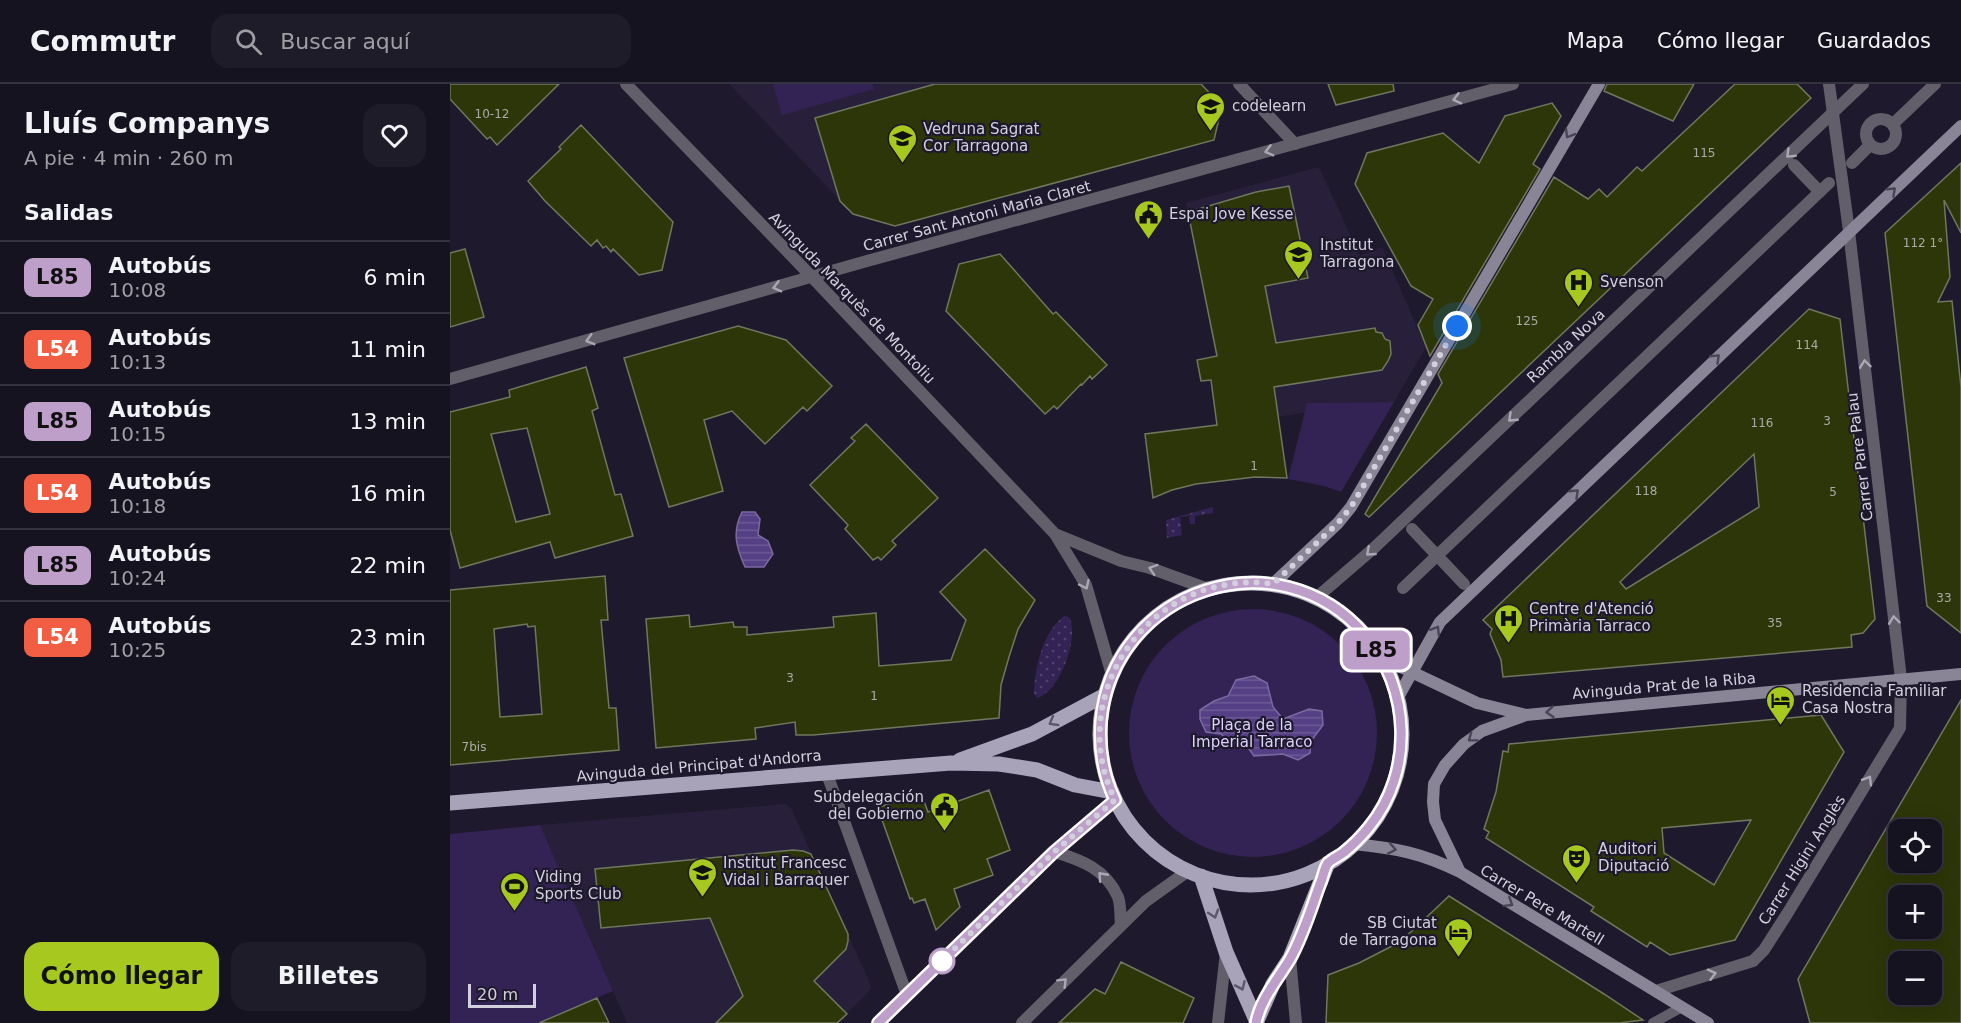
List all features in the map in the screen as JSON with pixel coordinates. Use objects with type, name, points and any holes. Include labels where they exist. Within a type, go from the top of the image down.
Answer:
[{"type":"main road","points":[[1273,584],[1338,523],[1351,507],[1599,84]]},
{"type":"main road","points":[[1397,699],[1440,622],[1961,126]]},
{"type":"main road","points":[[1232,584],[1273,584],[1316,597],[1352,621],[1366,636],[1390,677],[1397,699],[1401,748],[1388,796],[1375,818],[1353,844],[1328,863],[1299,877],[1266,884],[1234,884],[1194,874],[1167,860],[1149,845],[1128,821],[1114,796],[1105,771],[1101,750],[1105,695],[1112,675],[1131,642],[1150,621],[1173,604],[1208,589],[1232,584]]},
{"type":"main road","name":"Avinguda Prat de la Riba","points":[[1380,657],[1477,702],[1526,715],[1961,674]]},
{"type":"main road","name":"Avinguda del Principat d'Andorra","points":[[951,763],[1032,734],[1105,695]]},
{"type":"main road","points":[[1460,872],[1435,820],[1434,784],[1445,765],[1464,744],[1482,731],[1526,715]]},
{"type":"main road","name":"Avinguda del Principat d'Andorra","points":[[450,803],[951,763],[999,764],[1037,770],[1075,785],[1114,796]]},
{"type":"main road","name":"Carrer Pere Martell","points":[[1353,844],[1386,847],[1429,857],[1460,872],[1705,1022]]},
{"type":"main road","points":[[1256,1022],[1273,984],[1290,958],[1328,863]]},
{"type":"main road","points":[[1194,874],[1256,1022]]},
{"type":"street","name":"Avinguda Marquès de Montoliu","points":[[626,84],[1055,534],[1086,585],[1112,675]]},
{"type":"street","points":[[1239,84],[1295,144]]},
{"type":"street","name":"Carrer Sant Antoni Maria Claret","points":[[450,380],[812,277],[1513,84]]},
{"type":"street","points":[[1829,84],[1850,231]]},
{"type":"street","name":"Rambla Nova","points":[[1316,597],[1374,548],[1863,84]]},
{"type":"street","points":[[1893,124],[1935,84]]},
{"type":"street","points":[[1885,119],[1893,124],[1897,134],[1893,144],[1885,149],[1870,145],[1866,136],[1871,123],[1885,119]]},
{"type":"street","points":[[1852,163],[1870,145]]},
{"type":"street","points":[[1794,165],[1820,192]]},
{"type":"street","points":[[1402,588],[1829,183]]},
{"type":"street","name":"Carrer Pare Palau","points":[[1850,231],[1901,679]]},
{"type":"street","points":[[1412,529],[1464,584]]},
{"type":"street","name":"Avinguda Marquès de Montoliu","points":[[1055,534],[1121,561],[1150,568],[1208,589]]},
{"type":"street","name":"Carrer Higini Anglès","points":[[1656,991],[1743,965],[1753,961],[1764,950],[1900,728],[1901,679]]},
{"type":"street","points":[[827,774],[907,995]]},
{"type":"street","points":[[878,1023],[1114,796]]},
{"type":"street","points":[[1054,852],[1084,861],[1103,876],[1119,898],[1121,925]]},
{"type":"street","points":[[1022,1023],[1146,901],[1194,874]]},
{"type":"street","points":[[1218,1023],[1226,952]]},
{"type":"street","points":[[1290,958],[1296,1023]]},
{"type":"lane","points":[[1653,1023],[1682,1007]]},
{"type":"shaded area","name":"Vedruna Sagrat Cor Tarragona","points":[[729,84],[979,84],[1009,195],[895,226],[853,214]]},
{"type":"shaded area","name":"Institut Tarragona","points":[[1319,167],[1360,256],[1382,247],[1426,347],[1394,402],[1308,403],[1305,413],[1231,423],[1186,203]]},
{"type":"shaded area","points":[[742,512],[755,512],[760,519],[758,535],[768,541],[773,554],[764,567],[745,567],[742,560],[737,546],[736,533]]},
{"type":"shaded area","points":[[1254,676],[1267,683],[1273,707],[1283,719],[1309,709],[1322,711],[1323,725],[1311,741],[1310,753],[1298,760],[1283,754],[1254,756],[1247,746],[1231,743],[1221,734],[1206,732],[1200,719],[1200,710],[1228,696],[1236,680]]},
{"type":"shaded area","name":"Institut Francesc Vidal i Barraquer","points":[[785,804],[791,808],[869,981],[871,987],[867,994],[837,1023],[627,1023],[540,825]]},
{"type":"green space","points":[[773,84],[872,84],[874,89],[782,115]]},
{"type":"green space","points":[[1394,402],[1341,492],[1288,479],[1307,403]]},
{"type":"green space","points":[[1213,507],[1213,513],[1195,516],[1195,524],[1190,524],[1189,516],[1180,517],[1182,535],[1167,538],[1166,520]]},
{"type":"green space","name":"Plaça de la Imperial Tarraco","points":[[1253,609],[1289,615],[1311,624],[1331,637],[1349,655],[1362,675],[1371,697],[1377,733],[1371,769],[1362,791],[1349,811],[1331,829],[1311,842],[1289,851],[1253,857],[1217,851],[1195,842],[1175,829],[1157,811],[1144,791],[1135,769],[1129,733],[1135,697],[1144,675],[1157,655],[1175,637],[1195,624],[1217,615]]},
{"type":"green space","points":[[1064,616],[1069,617],[1072,626],[1070,649],[1066,662],[1053,685],[1045,694],[1037,698],[1034,693],[1041,652],[1050,632]]},
{"type":"green space","name":"Viding Sports Club","points":[[540,825],[613,991],[538,1023],[450,1023],[450,834]]},
{"type":"building","points":[[450,84],[559,84],[497,145],[490,137],[487,139],[450,99]]},
{"type":"building","points":[[935,84],[1201,84],[1222,106],[1214,140],[895,226],[853,214],[840,201],[815,118]]},
{"type":"building","points":[[1328,84],[1393,84],[1394,91],[1336,105]]},
{"type":"building","points":[[1607,84],[1694,84],[1673,121],[1604,91]]},
{"type":"building","points":[[1735,84],[1797,84],[1811,98],[1369,517],[1365,514],[1442,383],[1438,374],[1554,177],[1588,199],[1599,189],[1607,197],[1637,167],[1642,171]]},
{"type":"building","points":[[1552,103],[1561,116],[1533,164],[1540,169],[1430,356],[1418,325],[1433,299],[1411,286],[1355,184],[1367,153],[1443,133],[1479,163],[1505,116]]},
{"type":"building","points":[[581,125],[673,222],[662,270],[639,275],[613,249],[611,252],[606,246],[603,248],[597,240],[591,246],[528,181],[561,149],[559,147]]},
{"type":"building","points":[[1961,163],[1961,233],[1944,200],[1950,277],[1938,302],[1952,301],[1961,387],[1961,633],[1927,606],[1885,233]]},
{"type":"building","points":[[1289,186],[1308,278],[1265,286],[1276,343],[1375,328],[1376,332],[1382,333],[1385,339],[1390,341],[1391,354],[1388,361],[1382,370],[1274,387],[1287,478],[1255,477],[1196,484],[1153,498],[1145,434],[1217,425],[1211,380],[1201,381],[1197,360],[1217,356],[1188,212],[1256,192]]},
{"type":"building","points":[[465,249],[484,317],[450,327],[450,253]]},
{"type":"building","points":[[1000,254],[1053,314],[1056,312],[1107,365],[1092,379],[1090,376],[1057,409],[1054,406],[1045,414],[946,311],[959,264]]},
{"type":"building","points":[[1809,309],[1840,319],[1875,619],[1863,633],[1851,635],[1852,647],[1503,677],[1501,660],[1490,634],[1492,629],[1483,620]],"holes":[[[1754,454],[1759,507],[1626,589],[1620,582]]]},
{"type":"building","points":[[738,326],[786,340],[832,386],[807,411],[803,407],[765,444],[732,411],[704,420],[723,491],[669,507],[624,358]]},
{"type":"building","points":[[586,367],[598,408],[592,411],[615,495],[621,494],[633,536],[555,558],[550,542],[460,568],[450,530],[450,412],[510,397],[509,390]],"holes":[[[527,428],[550,514],[516,522],[491,434]]]},
{"type":"building","points":[[866,424],[938,498],[892,541],[896,545],[881,560],[878,557],[873,560],[845,529],[848,525],[810,485],[855,441],[851,438]]},
{"type":"building","points":[[985,549],[1035,600],[1018,629],[1009,657],[1001,685],[999,718],[813,735],[796,735],[795,722],[755,728],[756,739],[656,748],[646,619],[689,615],[690,627],[733,622],[734,627],[747,627],[747,635],[834,627],[833,617],[876,613],[879,666],[951,660],[966,620],[940,592]]},
{"type":"building","points":[[605,576],[608,620],[601,620],[609,708],[616,708],[619,750],[450,765],[450,590]],"holes":[[[527,624],[528,627],[535,626],[542,714],[500,717],[494,629]]]},
{"type":"building","points":[[1961,700],[1961,1023],[1810,1023],[1798,979],[1888,825],[1888,873],[1942,873],[1942,819],[1891,819]]},
{"type":"building","points":[[1821,715],[1844,752],[1735,940],[1670,955],[1650,942],[1647,947],[1591,911],[1594,907],[1486,838],[1489,832],[1484,829],[1496,792],[1503,751],[1508,752],[1509,744]],"holes":[[[1751,820],[1714,885],[1664,853],[1662,828]]]},
{"type":"building","name":"Subdelegación del Gobierno","points":[[989,790],[1010,850],[987,859],[993,875],[954,889],[960,907],[936,930],[925,899],[914,903],[912,898],[910,899],[880,814],[882,813],[880,807],[921,793],[928,812]]},
{"type":"building","points":[[793,850],[811,854],[848,934],[846,949],[814,981],[847,1014],[837,1023],[716,1023],[743,996],[710,918],[601,928],[595,869]]},
{"type":"building","name":"SB Ciutat de Tarragona","points":[[1449,896],[1643,1020],[1619,1023],[1326,1023],[1328,975],[1359,963],[1394,945]]},
{"type":"building","points":[[1121,962],[1194,998],[1183,1023],[1059,1023],[1095,989],[1105,994]]},
{"type":"building","points":[[597,998],[609,1023],[539,1023]]},
{"type":"bus line","name":"L85","points":[[878,1023],[1054,852],[1115,800],[1108,782],[1101,750],[1101,717],[1112,675],[1137,635],[1150,621],[1173,604],[1199,592],[1232,584],[1264,583],[1284,586],[1316,597],[1352,621],[1370,641],[1386,666],[1397,699],[1401,748],[1388,796],[1371,825],[1342,854],[1328,863],[1290,958],[1273,984],[1256,1023]]},
{"type":"place","name":"codelearn","points":[[1211,132]]},
{"type":"place","name":"Vedruna Sagrat Cor Tarragona","points":[[902,164]]},
{"type":"place","name":"Espai Jove Kesse","points":[[1148,240]]},
{"type":"place","name":"Institut Tarragona","points":[[1299,280]]},
{"type":"place","name":"Svenson","points":[[1579,308]]},
{"type":"place","name":"Centre d'Atenció Primària Tarraco","points":[[1508,644]]},
{"type":"place","name":"Residencia Familiar Casa Nostra","points":[[1781,726]]},
{"type":"place","name":"Subdelegación del Gobierno","points":[[945,832]]},
{"type":"place","name":"Auditori Diputació","points":[[1577,884]]},
{"type":"place","name":"Institut Francesc Vidal i Barraquer","points":[[702,898]]},
{"type":"place","name":"Viding Sports Club","points":[[514,912]]},
{"type":"place","name":"SB Ciutat de Tarragona","points":[[1458,958]]},
{"type":"route","points":[[942,961],[937,966],[1054,852],[1115,800],[1108,782],[1101,750],[1101,717],[1112,675],[1137,635],[1165,610],[1199,592],[1232,584],[1273,584],[1338,523],[1351,507],[1457,326]]}]
